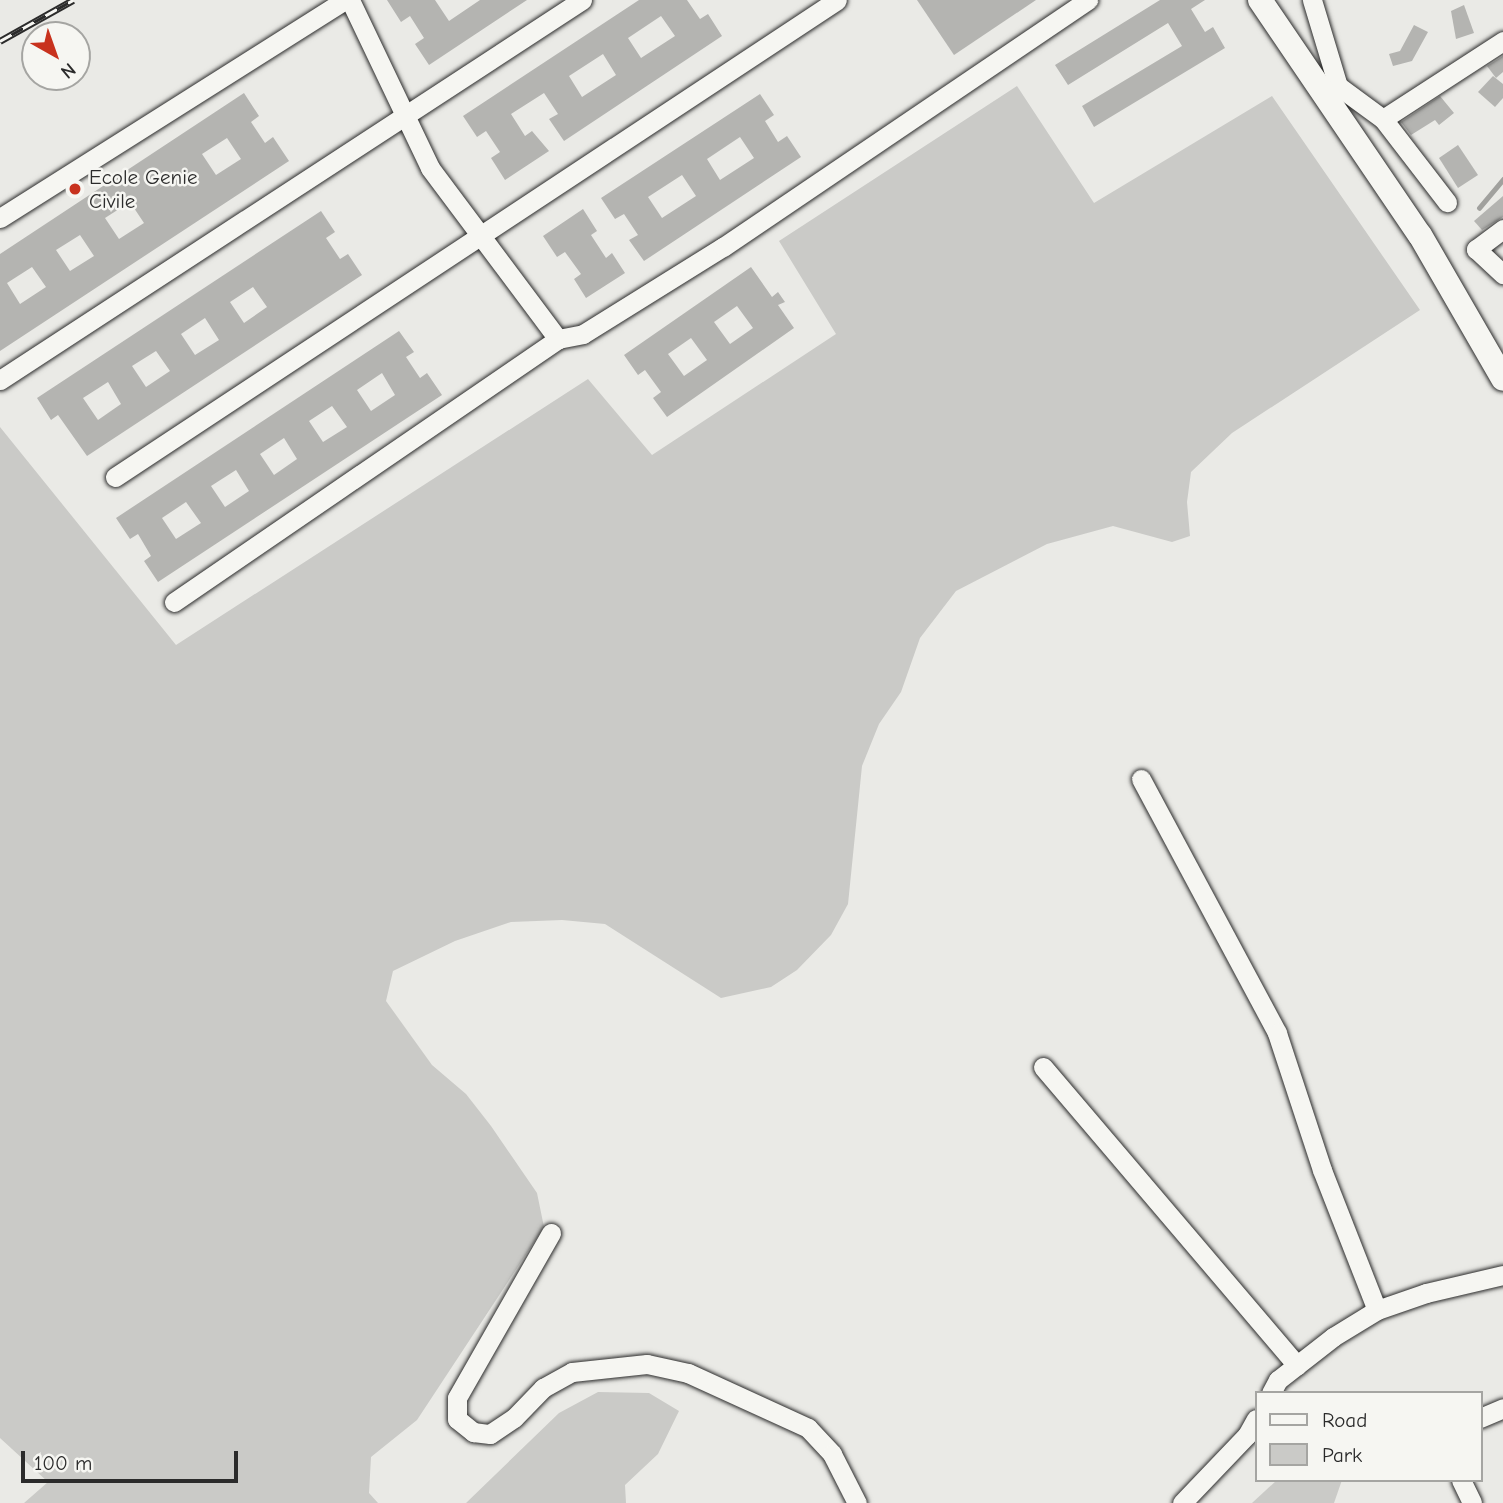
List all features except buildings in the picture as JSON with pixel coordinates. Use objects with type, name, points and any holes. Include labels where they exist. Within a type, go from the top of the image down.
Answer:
[{"type":"main road","points":[[1260,0],[1420,235],[1503,379]]},
{"type":"street","points":[[0,218],[348,0],[430,168],[478,237],[558,339]]},
{"type":"street","points":[[0,380],[406,119],[582,0]]},
{"type":"street","points":[[115,477],[836,0]]},
{"type":"street","points":[[174,602],[558,339],[583,334],[723,247],[1088,0]]},
{"type":"street","points":[[1312,0],[1338,86],[1383,119],[1447,202]]},
{"type":"street","points":[[1383,119],[1503,41]]},
{"type":"street","points":[[1503,229],[1476,249],[1503,274]]},
{"type":"street","points":[[1141,779],[1277,1033],[1322,1170],[1377,1310]]},
{"type":"street","points":[[1044,1067],[1297,1365]]},
{"type":"street","points":[[551,1233],[457,1398],[457,1419],[473,1432],[490,1434],[514,1418],[543,1388],[572,1371],[647,1364],[688,1373],[808,1428],[832,1454],[857,1503]]},
{"type":"street","points":[[1272,1391],[1278,1380],[1297,1365],[1377,1310],[1426,1293],[1503,1275]]},
{"type":"street","points":[[1482,1417],[1503,1408]]},
{"type":"street","points":[[1182,1503],[1247,1435],[1254,1423]]},
{"type":"street","points":[[1462,1482],[1472,1503]]},
{"type":"green space","points":[[1017,86],[1094,203],[1272,96],[1420,310],[1232,433],[1191,472],[1187,502],[1190,536],[1172,542],[1113,526],[1047,544],[956,591],[920,638],[901,692],[879,724],[862,766],[848,904],[831,935],[797,970],[771,987],[721,998],[605,924],[562,920],[511,922],[455,941],[393,971],[386,1001],[432,1065],[466,1094],[491,1126],[537,1193],[544,1227],[417,1420],[371,1457],[369,1493],[378,1503],[24,1503],[48,1482],[0,1438],[0,427],[176,645],[588,379],[652,455],[836,334],[779,241]]},
{"type":"green space","points":[[598,1392],[649,1393],[679,1411],[658,1454],[625,1485],[626,1503],[466,1503],[559,1413]]},
{"type":"green space","points":[[1275,1482],[1341,1482],[1334,1503],[1252,1503]]},
{"type":"waterway","points":[[1479,208],[1503,179]]},
{"type":"railway","points":[[0,41],[73,0]]},
{"type":"place","name":"Ecole Genie Civile","points":[[75,189]]}]
